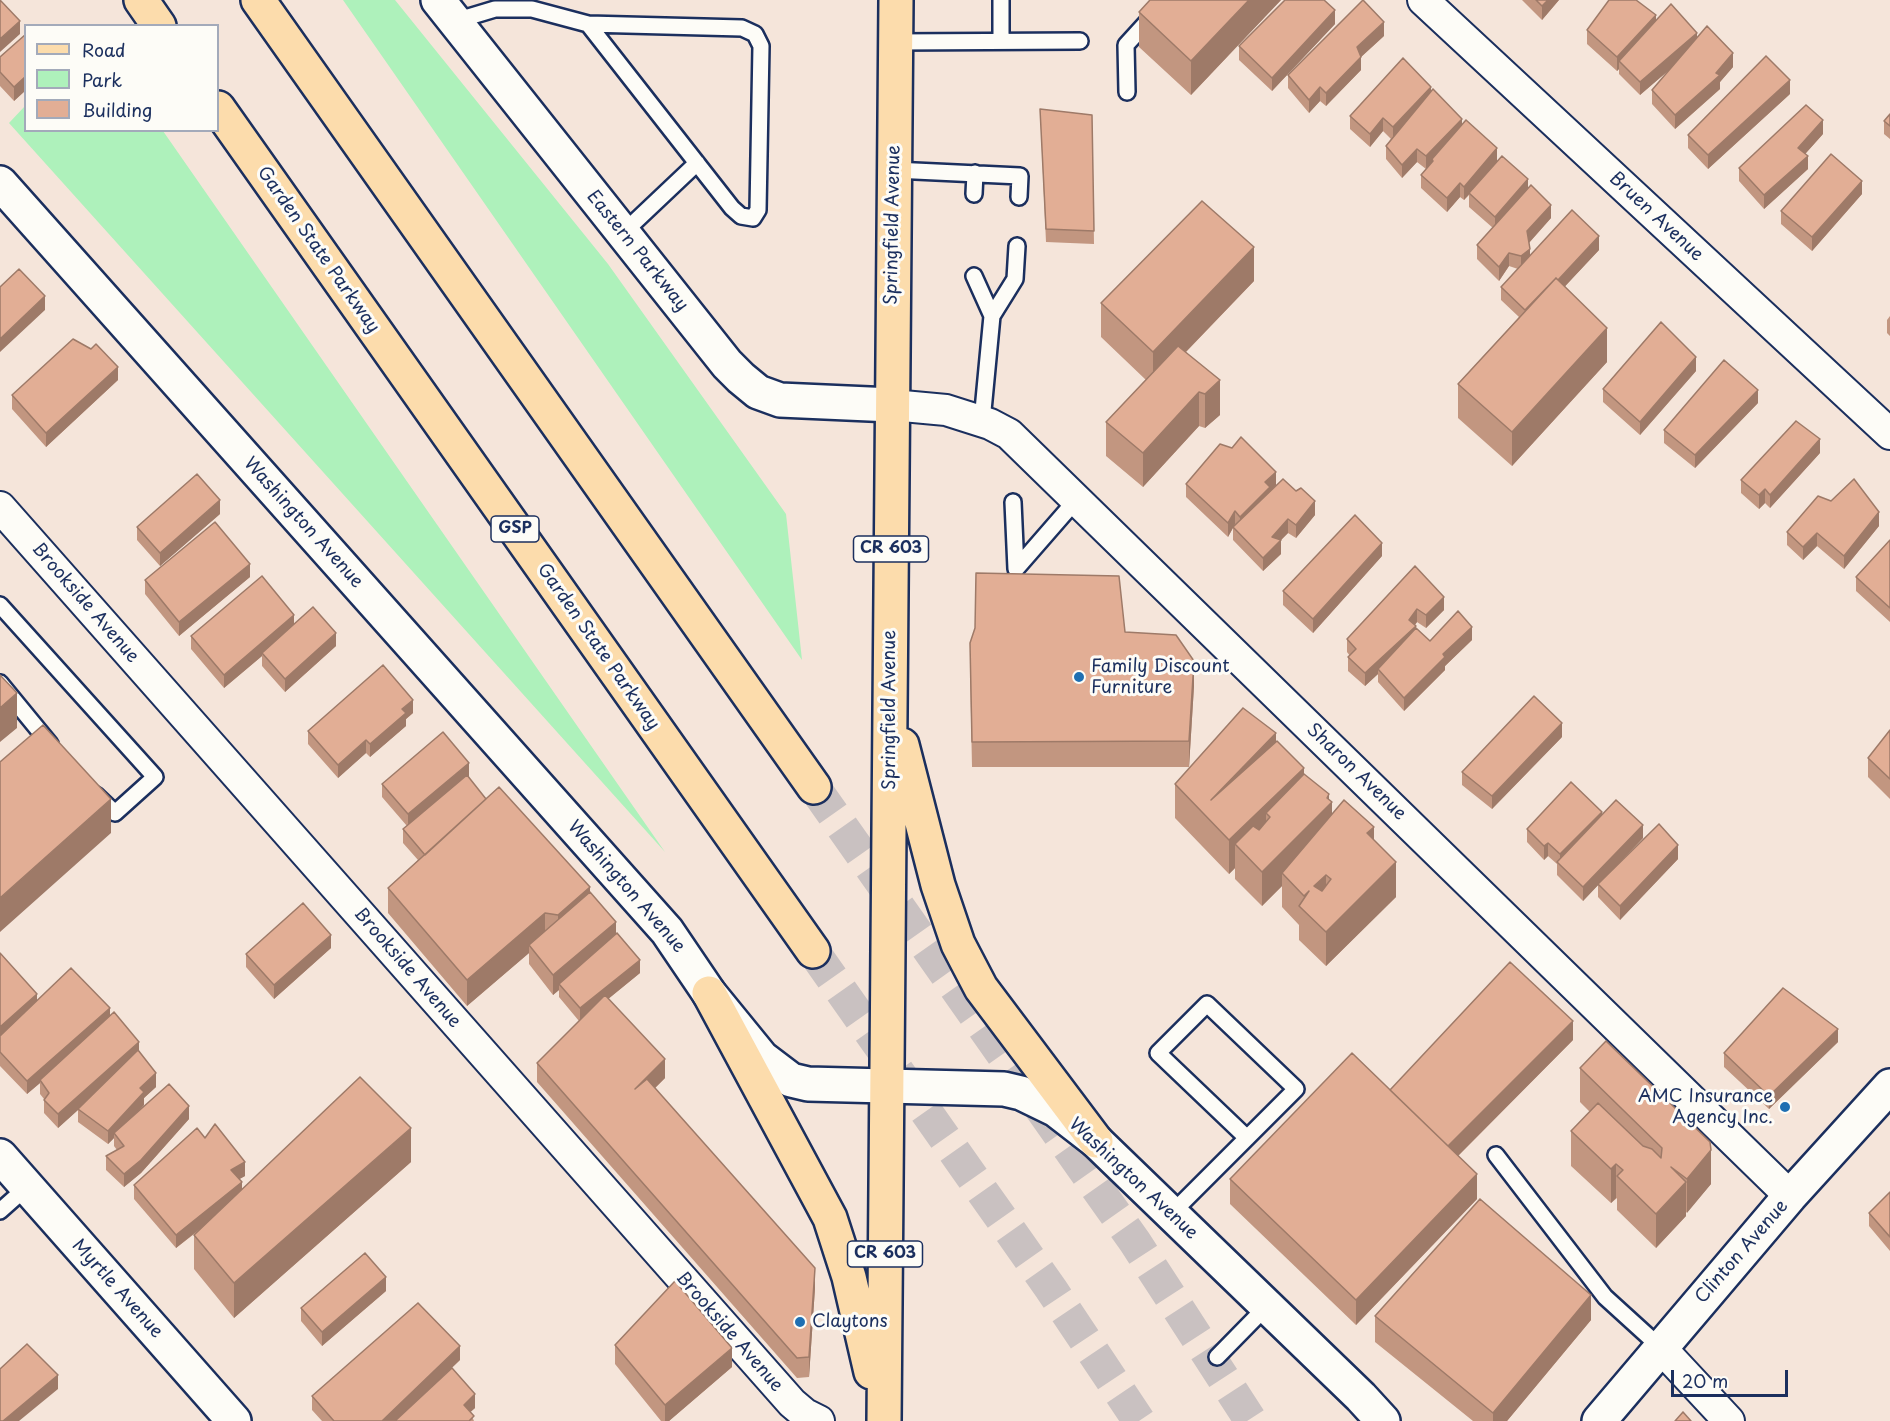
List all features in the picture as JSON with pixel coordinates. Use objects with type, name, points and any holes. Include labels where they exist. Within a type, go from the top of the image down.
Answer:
[{"type":"main road","points":[[141,0],[158,24]]},
{"type":"main road","points":[[258,0],[814,788]]},
{"type":"main road","name":"Springfield Avenue","points":[[883,1421],[896,0]]},
{"type":"main road","name":"Eastern Parkway","points":[[446,11],[727,364],[741,378],[759,392],[780,400],[892,405]]},
{"type":"main road","name":"Garden State Parkway","points":[[219,109],[813,951]]},
{"type":"main road","name":"Washington Avenue","points":[[0,183],[667,931],[709,993],[762,1058],[791,1080],[824,1085],[987,1088],[1021,1093],[1056,1110],[1096,1141],[1172,1213],[1383,1421]]},
{"type":"main road","points":[[890,693],[925,840],[958,944],[981,988],[1096,1141]]},
{"type":"main road","points":[[709,993],[830,1218],[849,1277],[883,1421]]},
{"type":"main road","name":"Clinton Avenue","points":[[1599,1421],[1790,1196],[1890,1086]]},
{"type":"main road","name":"Myrtle Avenue","points":[[0,1156],[234,1421]]},
{"type":"street","name":"Bruen Avenue","points":[[1423,0],[1890,434]]},
{"type":"street","name":"Sharon Avenue","points":[[892,405],[946,410],[982,421],[1009,434],[1790,1196]]},
{"type":"street","name":"Brookside Avenue","points":[[3,516],[792,1403],[805,1414],[819,1421]]},
{"type":"street","points":[[1660,1347],[1729,1421]]},
{"type":"lane","points":[[1001,0],[1001,41]]},
{"type":"lane","points":[[1127,92],[1126,45],[1167,0]]},
{"type":"lane","points":[[446,11],[532,9],[588,24],[742,28],[755,34],[761,46],[761,69],[758,210],[753,218],[741,216],[732,208],[588,24]]},
{"type":"lane","points":[[895,42],[1080,41]]},
{"type":"lane","points":[[623,233],[697,163]]},
{"type":"lane","points":[[894,170],[1020,176],[1019,197]]},
{"type":"lane","points":[[974,194],[975,173]]},
{"type":"lane","points":[[982,421],[992,316],[1015,279],[1017,246]]},
{"type":"lane","points":[[974,276],[992,316]]},
{"type":"lane","points":[[1013,502],[1016,569],[1077,499]]},
{"type":"lane","points":[[0,605],[155,777],[116,813],[82,784]]},
{"type":"lane","points":[[0,683],[56,752]]},
{"type":"lane","points":[[1172,1213],[1247,1138],[1296,1089],[1207,1004],[1158,1053],[1247,1138]]},
{"type":"lane","points":[[1496,1155],[1605,1297],[1660,1347]]},
{"type":"lane","points":[[0,1211],[27,1187]]},
{"type":"lane","points":[[1217,1357],[1267,1306]]},
{"type":"green space","points":[[343,0],[395,0],[608,264],[786,514],[802,660]]},
{"type":"green space","points":[[24,107],[24,132],[164,132],[665,852],[9,123]]},
{"type":"building","points":[[0,0],[20,21],[0,39]]},
{"type":"building","points":[[1150,0],[1249,0],[1191,61],[1139,12]]},
{"type":"building","points":[[1285,0],[1324,0],[1335,10],[1272,78],[1239,46]]},
{"type":"building","points":[[1363,0],[1384,22],[1357,47],[1361,57],[1326,93],[1320,87],[1309,100],[1288,75]]},
{"type":"building","points":[[1536,0],[1548,0],[1542,6]]},
{"type":"building","points":[[1609,0],[1636,0],[1656,15],[1617,57],[1587,30]]},
{"type":"building","points":[[1671,4],[1697,33],[1640,82],[1619,61]]},
{"type":"building","points":[[1707,26],[1733,53],[1716,73],[1720,75],[1675,115],[1652,90]]},
{"type":"building","points":[[24,36],[24,78],[14,87],[0,72],[0,57]]},
{"type":"building","points":[[1766,56],[1790,80],[1708,155],[1688,135]]},
{"type":"building","points":[[1403,58],[1431,87],[1393,127],[1383,118],[1370,134],[1350,116]]},
{"type":"building","points":[[1433,89],[1462,119],[1426,156],[1417,149],[1402,165],[1386,146]]},
{"type":"building","points":[[1806,105],[1823,120],[1798,148],[1808,156],[1764,195],[1739,168]]},
{"type":"building","points":[[1040,109],[1092,115],[1094,231],[1046,229]]},
{"type":"building","points":[[1890,114],[1890,126],[1884,121]]},
{"type":"building","points":[[1466,120],[1497,148],[1464,187],[1460,183],[1447,198],[1421,175]]},
{"type":"building","points":[[1831,154],[1862,181],[1812,237],[1781,211]]},
{"type":"building","points":[[1502,156],[1528,179],[1495,217],[1469,193]]},
{"type":"building","points":[[1531,185],[1551,205],[1527,231],[1530,249],[1521,256],[1509,253],[1499,267],[1477,245]]},
{"type":"building","points":[[1202,201],[1254,247],[1153,352],[1101,303]]},
{"type":"building","points":[[1572,210],[1599,236],[1558,280],[1556,278],[1525,310],[1501,287]]},
{"type":"building","points":[[19,269],[45,296],[0,339],[0,287]]},
{"type":"building","points":[[1556,278],[1607,328],[1512,432],[1458,384]]},
{"type":"building","points":[[1661,322],[1696,357],[1640,422],[1603,389]]},
{"type":"building","points":[[73,339],[91,349],[96,344],[118,367],[46,433],[12,395]]},
{"type":"building","points":[[1178,346],[1220,380],[1205,394],[1199,392],[1143,453],[1106,422]]},
{"type":"building","points":[[1724,360],[1758,390],[1695,455],[1664,430]]},
{"type":"building","points":[[1796,421],[1820,439],[1770,495],[1765,489],[1759,495],[1741,480]]},
{"type":"building","points":[[1241,437],[1276,472],[1265,482],[1270,487],[1240,517],[1235,511],[1228,523],[1186,484],[1220,444],[1232,448]]},
{"type":"building","points":[[197,474],[220,500],[160,553],[137,527]]},
{"type":"building","points":[[1283,479],[1296,491],[1301,488],[1315,501],[1296,525],[1288,519],[1272,537],[1281,540],[1263,558],[1233,527]]},
{"type":"building","points":[[1854,479],[1879,512],[1844,556],[1817,533],[1803,547],[1787,532],[1818,496],[1831,501]]},
{"type":"building","points":[[1355,515],[1382,543],[1313,619],[1283,591]]},
{"type":"building","points":[[215,522],[250,564],[179,622],[145,580]]},
{"type":"building","points":[[1890,540],[1890,608],[1856,577]]},
{"type":"building","points":[[1415,566],[1444,597],[1426,615],[1417,609],[1409,620],[1416,626],[1365,673],[1348,657],[1356,649],[1347,639]]},
{"type":"building","name":"Family Discount Furniture","points":[[976,573],[1119,576],[1125,632],[1176,635],[1194,661],[1189,741],[972,742],[970,643],[975,628]]},
{"type":"building","points":[[262,576],[294,615],[224,675],[191,636]]},
{"type":"building","points":[[313,607],[336,633],[285,679],[262,653]]},
{"type":"building","points":[[1458,611],[1472,627],[1443,654],[1445,657],[1404,698],[1378,669],[1416,628],[1430,641]]},
{"type":"building","points":[[383,665],[413,700],[402,709],[406,713],[370,744],[366,740],[338,765],[308,731]]},
{"type":"building","points":[[0,675],[17,693],[0,708]]},
{"type":"building","points":[[1534,696],[1562,723],[1492,796],[1462,772]]},
{"type":"building","points":[[1243,708],[1276,733],[1211,800],[1277,741],[1304,768],[1229,840],[1175,784]]},
{"type":"building","points":[[43,725],[111,799],[0,898],[0,762]]},
{"type":"building","points":[[1890,730],[1890,779],[1868,758]]},
{"type":"building","points":[[443,732],[469,763],[408,814],[382,784]]},
{"type":"building","points":[[1304,774],[1329,794],[1327,798],[1332,802],[1262,872],[1235,844],[1253,826],[1259,830],[1270,817],[1266,813]]},
{"type":"building","points":[[467,775],[486,799],[425,855],[403,829]]},
{"type":"building","points":[[1571,782],[1602,812],[1560,854],[1548,843],[1544,846],[1527,829]]},
{"type":"building","points":[[499,787],[590,887],[558,915],[545,913],[467,980],[388,888]]},
{"type":"building","points":[[1344,800],[1374,827],[1367,833],[1396,862],[1326,932],[1299,906],[1309,891],[1304,896],[1282,873]],"holes":[[[1326,875],[1331,879],[1322,891],[1314,886]]]},
{"type":"building","points":[[1616,800],[1643,825],[1583,887],[1557,862]]},
{"type":"building","points":[[1659,824],[1678,845],[1620,906],[1598,884]]},
{"type":"building","points":[[590,892],[616,922],[553,975],[529,945]]},
{"type":"building","points":[[303,903],[331,935],[274,985],[246,954]]},
{"type":"building","points":[[617,933],[640,960],[580,1008],[559,984]]},
{"type":"building","points":[[0,953],[37,994],[0,1027]]},
{"type":"building","points":[[1510,962],[1573,1021],[1448,1146],[1390,1090]]},
{"type":"building","points":[[71,968],[110,1008],[27,1081],[0,1052],[0,1036]]},
{"type":"building","points":[[1783,988],[1838,1029],[1769,1096],[1724,1053]]},
{"type":"building","points":[[605,995],[665,1059],[635,1089],[647,1079],[815,1268],[809,1357],[797,1358],[537,1063]]},
{"type":"building","points":[[114,1012],[139,1042],[58,1114],[44,1100],[49,1093],[40,1080]]},
{"type":"building","points":[[1606,1041],[1710,1142],[1711,1150],[1687,1179],[1671,1167],[1686,1182],[1656,1214],[1617,1176],[1623,1170],[1616,1164],[1611,1169],[1571,1131],[1598,1103],[1643,1146],[1652,1149],[1661,1158],[1662,1148],[1580,1068]]},
{"type":"building","points":[[138,1050],[156,1073],[140,1088],[144,1092],[108,1131],[78,1109]]},
{"type":"building","points":[[1352,1053],[1477,1174],[1356,1300],[1230,1179]]},
{"type":"building","points":[[360,1077],[411,1128],[234,1283],[194,1235]]},
{"type":"building","points":[[169,1084],[189,1106],[141,1160],[124,1174],[106,1156],[124,1146],[114,1133]]},
{"type":"building","points":[[215,1124],[245,1162],[231,1170],[242,1182],[176,1235],[134,1185],[197,1128],[205,1138]]},
{"type":"building","points":[[1890,1192],[1890,1237],[1869,1213]]},
{"type":"building","points":[[1480,1199],[1591,1295],[1493,1413],[1375,1316]]},
{"type":"building","points":[[365,1253],[386,1277],[322,1332],[301,1308]]},
{"type":"building","points":[[675,1281],[732,1348],[665,1405],[615,1345]]},
{"type":"building","points":[[418,1303],[460,1346],[382,1421],[334,1421],[312,1396]]},
{"type":"building","points":[[27,1344],[58,1375],[3,1421],[0,1421],[0,1369]]},
{"type":"building","points":[[452,1368],[475,1394],[464,1405],[474,1416],[469,1421],[395,1421]]},
{"type":"building","points":[[1683,1412],[1691,1421],[1675,1421]]},
{"type":"tunnel","points":[[814,787],[1135,1242],[1251,1421]]},
{"type":"tunnel","points":[[813,951],[1051,1289],[1139,1421]]},
{"type":"place","name":"Family Discount Furniture","points":[[1079,677]]},
{"type":"place","name":"AMC Insurance Agency Inc.","points":[[1785,1107]]},
{"type":"place","name":"Claytons","points":[[800,1322]]}]
